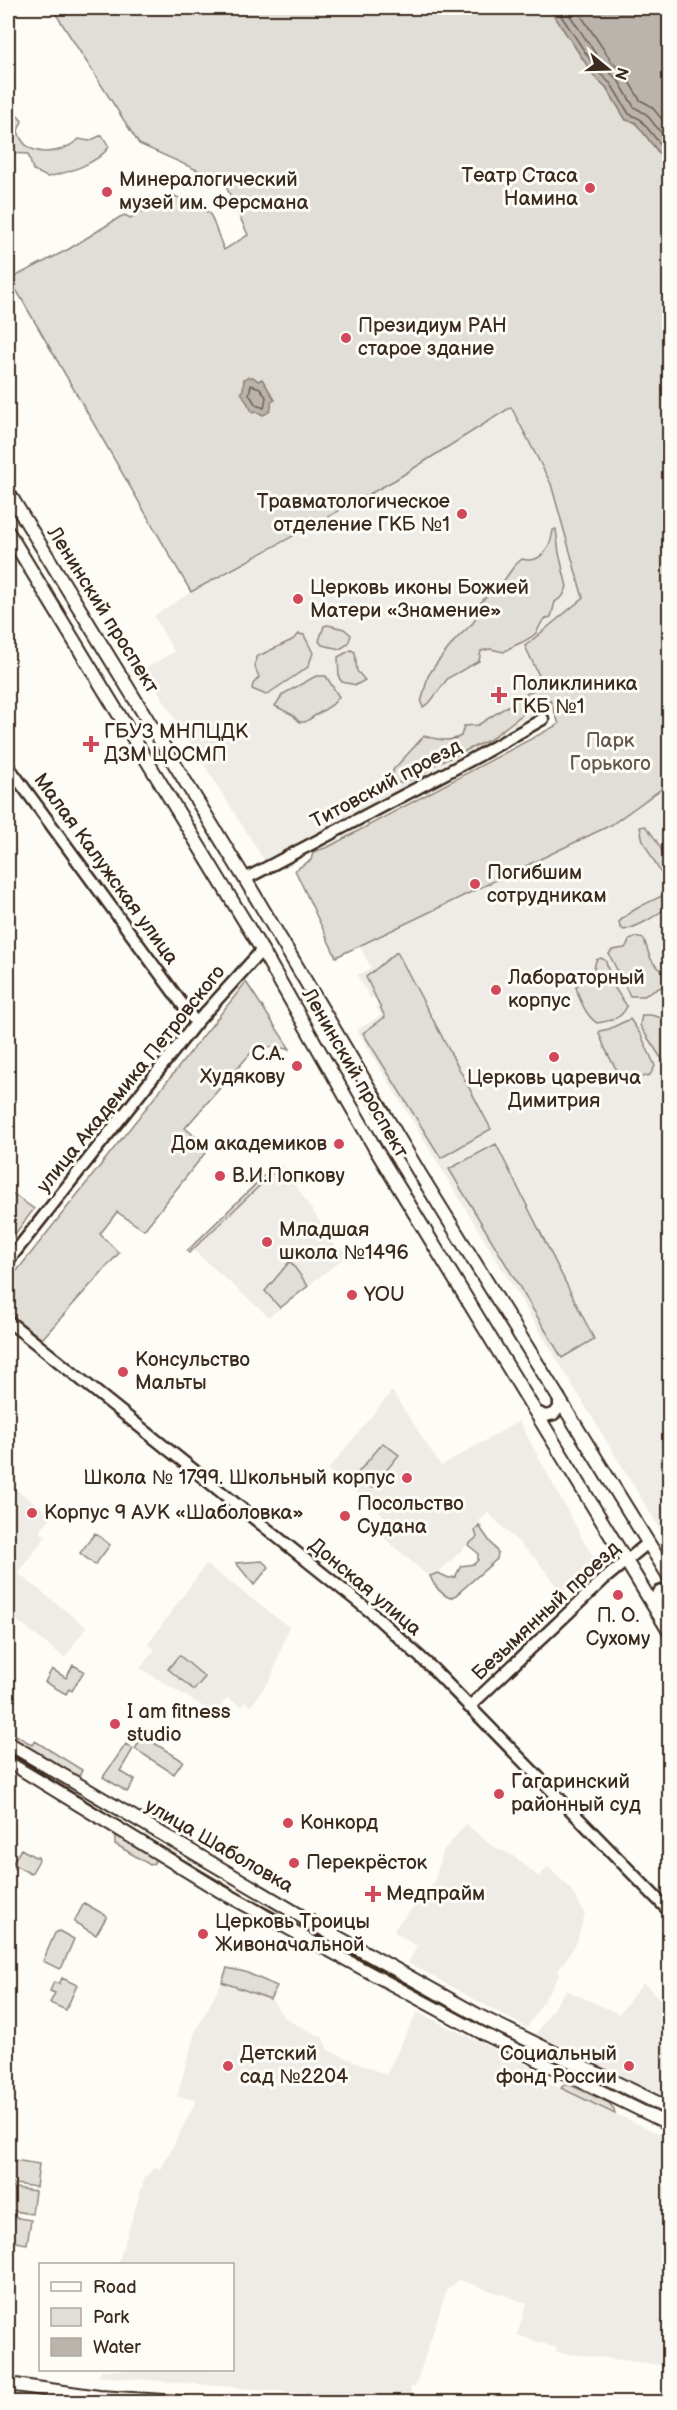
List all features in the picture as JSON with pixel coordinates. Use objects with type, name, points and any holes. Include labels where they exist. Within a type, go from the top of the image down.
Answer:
[{"type":"main road","name":"Ленинский проспект","points":[[8,492],[245,879],[420,1174],[669,1578]]},
{"type":"main road","name":"Ленинский проспект","points":[[8,532],[262,950],[376,1150],[669,1633]]},
{"type":"main road","name":"улица Шаболовка","points":[[9,1748],[323,1929],[483,2018],[669,2109]]},
{"type":"main road","name":"улица Шаболовка","points":[[8,1761],[134,1836],[161,1856],[220,1891],[477,2030],[669,2124]]},
{"type":"main road","points":[[8,2384],[116,2400],[182,2403]]},
{"type":"street","name":"Титовский проезд","points":[[245,879],[480,755],[543,719]]},
{"type":"street","name":"Малая Калужская улица","points":[[8,766],[196,1023]]},
{"type":"street","name":"улица Академика Петровского","points":[[8,1261],[196,1023],[262,950]]},
{"type":"street","name":"Донская улица","points":[[8,1321],[372,1613],[432,1668],[669,1912]]},
{"type":"street","points":[[535,1410],[545,1416],[554,1414],[559,1408],[559,1397]]},
{"type":"street","name":"Безымянный проезд","points":[[469,1707],[603,1580],[648,1543]]},
{"type":"street","points":[[656,1611],[656,1599],[659,1592],[669,1589]]},
{"type":"shaded area","points":[[512,407],[551,485],[583,598],[525,646],[553,705],[327,829],[264,860],[144,669],[174,652],[154,616],[191,592],[395,480]]},
{"type":"shaded area","points":[[668,784],[670,788],[669,1544],[357,1030],[381,1015],[376,1007],[378,1003],[375,998],[370,998],[357,975],[371,968],[360,946],[611,826]]},
{"type":"shaded area","name":"Младшая школа №1496","points":[[282,1164],[336,1247],[351,1252],[269,1317],[193,1250]]},
{"type":"shaded area","points":[[392,1391],[441,1466],[519,1421],[601,1569],[580,1589],[574,1583],[562,1593],[535,1558],[488,1513],[479,1521],[484,1528],[432,1579],[379,1534],[389,1522],[378,1510],[328,1470]]},
{"type":"shaded area","points":[[8,1483],[52,1516],[40,1531],[46,1536],[18,1573],[86,1627],[65,1658],[8,1614]]},
{"type":"shaded area","points":[[206,1564],[289,1627],[271,1678],[251,1706],[245,1702],[242,1706],[227,1698],[215,1714],[140,1668],[155,1649],[148,1644]]},
{"type":"shaded area","points":[[466,1824],[492,1846],[512,1855],[539,1877],[548,1867],[569,1887],[585,1913],[577,1942],[558,1971],[560,1974],[527,2028],[408,1963],[417,1946],[395,1933],[395,1928],[434,1883],[443,1851]]},
{"type":"shaded area","points":[[222,1982],[272,2000],[283,2016],[291,2022],[322,2037],[328,2050],[386,2075],[417,2012],[533,2068],[533,2076],[655,2132],[669,2136],[669,2366],[556,2352],[557,2348],[517,2335],[527,2303],[459,2280],[447,2289],[415,2387],[411,2387],[410,2402],[98,2376],[101,2371],[234,2371],[234,2263],[118,2263],[145,2177],[155,2167],[161,2169],[197,2100],[177,2097],[195,2032]]},
{"type":"shaded area","points":[[643,1983],[669,2007],[669,2100],[536,2034],[566,1990],[619,2014]]},
{"type":"green space","name":"Парк Горького","points":[[52,8],[549,8],[595,77],[606,87],[626,120],[635,122],[669,166],[669,788],[667,785],[611,825],[336,957],[295,870],[311,860],[313,852],[328,847],[559,724],[550,700],[527,711],[489,740],[434,765],[418,777],[399,783],[393,780],[393,770],[424,736],[447,740],[461,736],[464,726],[478,725],[536,688],[541,680],[525,646],[583,598],[551,484],[511,407],[395,480],[191,592],[10,279],[69,249],[120,217],[125,215],[130,218],[173,195],[210,213],[224,250],[248,235],[224,182],[139,144]]},
{"type":"green space","points":[[16,114],[22,121],[18,131],[22,140],[28,147],[36,150],[45,152],[63,149],[79,139],[89,141],[102,135],[109,147],[89,163],[47,177],[33,170],[28,154],[8,153],[8,118]]},
{"type":"green space","points":[[556,529],[567,587],[563,596],[555,602],[551,617],[542,622],[537,632],[531,637],[504,652],[490,649],[481,651],[479,661],[448,678],[431,701],[423,707],[421,703],[428,676],[456,639],[473,623],[481,602],[500,582],[502,583],[522,559],[540,557],[548,548],[553,530]]},
{"type":"green space","points":[[324,626],[344,629],[351,635],[348,644],[340,649],[322,645],[319,641]]},
{"type":"green space","points":[[299,634],[304,635],[313,653],[308,667],[266,695],[252,689],[259,677],[255,667],[256,657],[292,640]]},
{"type":"green space","points":[[351,650],[355,652],[357,671],[365,680],[356,685],[342,682],[339,678],[338,657]]},
{"type":"green space","points":[[316,676],[326,676],[339,697],[332,705],[305,722],[299,722],[293,715],[275,706],[283,694]]},
{"type":"green space","points":[[645,826],[656,840],[663,855],[668,871],[669,888],[643,841],[640,827]]},
{"type":"green space","points":[[669,890],[669,906],[636,926],[624,930],[620,927],[619,922],[629,913],[668,893]]},
{"type":"green space","points":[[635,937],[644,939],[653,963],[663,972],[665,979],[665,985],[644,996],[630,996],[609,954],[612,950],[625,948],[630,939]]},
{"type":"green space","points":[[397,952],[491,1129],[441,1158],[363,1033],[385,1017],[366,977]]},
{"type":"green space","points":[[601,958],[606,961],[612,984],[627,1006],[619,1017],[597,1023],[586,1012],[576,987],[581,979],[594,969],[596,960]]},
{"type":"green space","points":[[246,982],[290,1049],[257,1046],[185,1128],[209,1148],[144,1230],[117,1212],[100,1234],[119,1253],[42,1339],[8,1312],[8,1282]]},
{"type":"green space","points":[[642,1015],[669,1020],[669,1070],[640,1025]]},
{"type":"green space","points":[[630,1019],[641,1035],[655,1066],[650,1075],[631,1080],[626,1079],[616,1069],[599,1033]]},
{"type":"green space","points":[[496,1144],[594,1339],[562,1358],[449,1169]]},
{"type":"green space","points":[[268,1172],[272,1174],[189,1253],[187,1251]]},
{"type":"green space","points":[[9,1191],[34,1209],[8,1243],[8,1193]]},
{"type":"green space","points":[[290,1261],[308,1286],[280,1308],[265,1291]]},
{"type":"green space","points":[[383,1443],[399,1455],[372,1488],[356,1475]]},
{"type":"green space","points":[[479,1526],[498,1553],[497,1559],[450,1598],[438,1589],[430,1576],[438,1573],[449,1578],[455,1577],[461,1566],[474,1564],[478,1560],[478,1553],[468,1545],[477,1537],[475,1531]]},
{"type":"green space","points":[[95,1533],[110,1545],[95,1565],[80,1553]]},
{"type":"green space","points":[[262,1561],[269,1567],[254,1585],[236,1563]]},
{"type":"green space","points":[[179,1655],[205,1677],[194,1690],[168,1669]]},
{"type":"green space","points":[[73,1665],[84,1671],[72,1691],[69,1689],[66,1694],[45,1682],[52,1669],[66,1678]]},
{"type":"green space","points":[[8,1730],[32,1745],[35,1741],[82,1770],[77,1781],[8,1738]]},
{"type":"green space","points":[[143,1736],[183,1761],[174,1774],[135,1749]]},
{"type":"green space","points":[[126,1744],[133,1749],[120,1771],[135,1780],[127,1792],[103,1777]]},
{"type":"green space","points":[[115,1832],[158,1856],[153,1864],[150,1865],[115,1844]]},
{"type":"green space","points":[[21,1849],[38,1857],[39,1860],[31,1874],[12,1864]]},
{"type":"green space","points":[[84,1903],[107,1916],[96,1935],[74,1922]]},
{"type":"green space","points":[[59,1931],[74,1939],[59,1969],[43,1961],[55,1933]]},
{"type":"green space","points":[[227,1968],[245,1972],[277,1986],[270,1999],[222,1982]]},
{"type":"green space","points":[[62,1978],[77,1985],[66,2010],[50,2003],[55,1993],[50,1991],[54,1982],[59,1984]]},
{"type":"green space","points":[[566,2083],[609,2103],[615,2114],[561,2088]]},
{"type":"green space","points":[[8,2159],[39,2164],[36,2187],[8,2183]]},
{"type":"green space","points":[[8,2187],[35,2191],[32,2214],[8,2210]]},
{"type":"green space","points":[[13,2217],[31,2220],[27,2244],[9,2241]]},
{"type":"water","points":[[549,8],[669,8],[669,166],[635,122],[626,120],[606,87],[595,77]]},
{"type":"water","points":[[253,377],[258,381],[262,379],[275,400],[271,402],[270,410],[266,414],[255,411],[253,413],[241,392],[244,379]]},
{"type":"tram line","points":[[8,1755],[283,1919],[480,2025],[670,2118]]},
{"type":"place","name":"Театр Стаса Намина","points":[[590,188]]},
{"type":"place","name":"Минералогический музей им. Ферсмана","points":[[107,192]]},
{"type":"place","name":"Президиум РАН старое здание","points":[[346,338]]},
{"type":"place","name":"Травматологическое отделение ГКБ №1","points":[[462,514]]},
{"type":"place","name":"Церковь иконы Божией Матери «Знамение»","points":[[298,599]]},
{"type":"place","name":"Поликлиника ГКБ №1","points":[[499,695]]},
{"type":"place","name":"ГБУЗ МНПЦДК ДЗМ ЦОСМП","points":[[91,744]]},
{"type":"place","name":"Погибшим сотрудникам","points":[[475,884]]},
{"type":"place","name":"Лабораторный корпус","points":[[496,990]]},
{"type":"place","name":"Церковь царевича Димитрия","points":[[554,1057]]},
{"type":"place","name":"С.А. Худякову","points":[[297,1066]]},
{"type":"place","name":"Дом академиков","points":[[339,1144]]},
{"type":"place","name":"В.И.Попкову","points":[[220,1176]]},
{"type":"place","name":"Младшая школа №1496","points":[[267,1242]]},
{"type":"place","name":"YOU","points":[[352,1295]]},
{"type":"place","name":"Консульство Мальты","points":[[123,1372]]},
{"type":"place","name":"Школа № 1799. Школьный корпус","points":[[407,1478]]},
{"type":"place","name":"Корпус 9 АУК «Шаболовка»","points":[[32,1513]]},
{"type":"place","name":"Посольство Судана","points":[[345,1516]]},
{"type":"place","name":"П. О. Сухому","points":[[618,1595]]},
{"type":"place","name":"I am fitness studio","points":[[115,1724]]},
{"type":"place","name":"Гагаринский районный суд","points":[[499,1794]]},
{"type":"place","name":"Конкорд","points":[[288,1823]]},
{"type":"place","name":"Перекрёсток","points":[[294,1863]]},
{"type":"place","name":"Медпрайм","points":[[373,1894]]},
{"type":"place","name":"Церковь Троицы Живоначальной","points":[[203,1934]]},
{"type":"place","name":"Детский сад №2204","points":[[228,2066]]},
{"type":"place","name":"Социальный фонд России","points":[[629,2066]]}]
